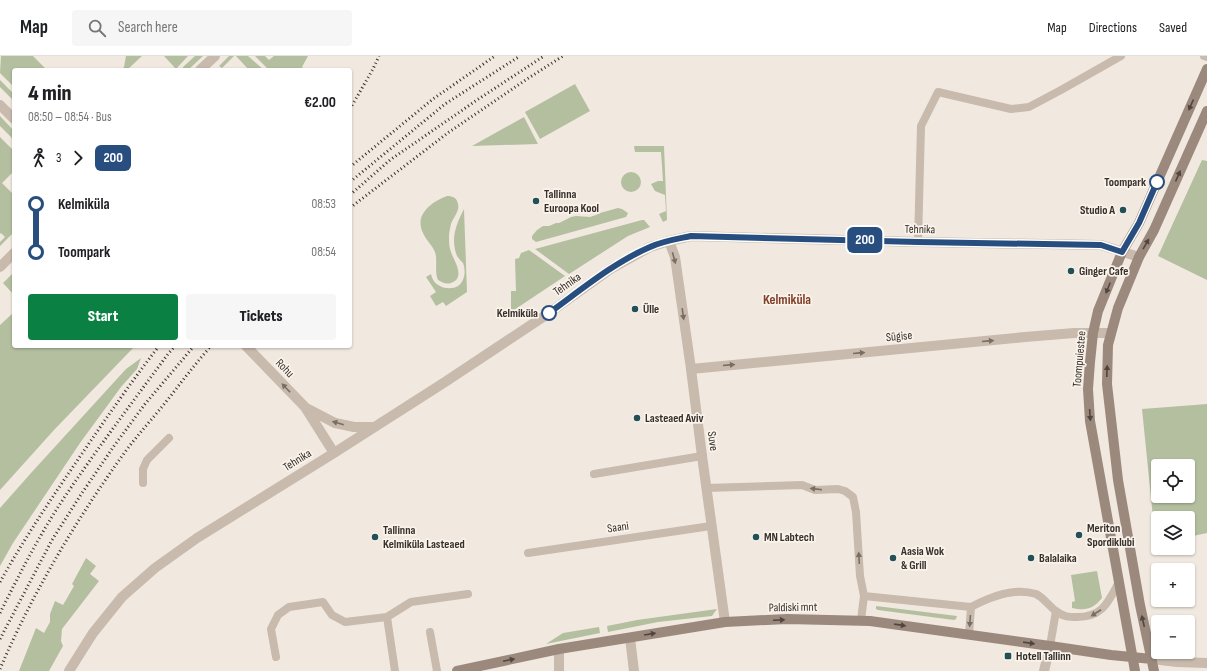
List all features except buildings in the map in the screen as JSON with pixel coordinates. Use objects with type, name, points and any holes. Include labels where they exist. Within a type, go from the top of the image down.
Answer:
[{"type":"main road","name":"Toompuiestee","points":[[1135,671],[1090,421],[1088,389],[1093,334],[1098,312],[1122,252],[1139,223],[1207,69]]},
{"type":"main road","points":[[1154,671],[1137,589],[1118,480],[1107,384],[1108,345],[1118,308],[1139,257],[1154,230],[1207,111]]},
{"type":"main road","name":"Paldiski mnt","points":[[457,671],[559,650],[724,622],[787,619],[861,620],[1050,646],[1111,656],[1152,660]]},
{"type":"street","points":[[202,68],[215,56]]},
{"type":"street","points":[[0,105],[12,117]]},
{"type":"street","name":"Tehnika","points":[[69,671],[93,633],[122,597],[155,568],[196,538],[334,453],[549,313],[612,268],[650,247],[691,236],[1101,245],[1139,257]]},
{"type":"street","name":"Suve","points":[[669,241],[675,257],[724,622]]},
{"type":"street","points":[[0,267],[12,255]]},
{"type":"street","name":"Sügise","points":[[691,369],[1018,338],[1111,333]]},
{"type":"street","name":"Rohu","points":[[248,348],[305,407],[334,453]]},
{"type":"street","name":"Rohu","points":[[305,407],[335,423],[354,427],[374,427]]},
{"type":"street","points":[[630,638],[634,671]]},
{"type":"street","points":[[1044,671],[1050,646]]},
{"type":"street","points":[[559,650],[559,671]]},
{"type":"street","points":[[1152,660],[1207,664]]},
{"type":"lane","points":[[918,242],[921,126],[938,92],[1011,109],[1029,107],[1121,56]]},
{"type":"lane","points":[[143,483],[143,469],[147,460],[169,438]]},
{"type":"lane","points":[[594,474],[702,456]]},
{"type":"lane","points":[[706,488],[802,485],[816,490],[838,489],[845,491],[853,497],[856,512],[860,576],[864,596],[861,620]]},
{"type":"lane","name":"Saani","points":[[528,552],[711,526]]},
{"type":"lane","points":[[864,596],[971,607],[987,598],[1007,593],[1023,592],[1037,594],[1065,617],[1088,617],[1099,612],[1108,602],[1119,582]]},
{"type":"lane","points":[[276,657],[271,630],[278,615],[289,607],[323,602],[332,615],[345,622],[387,617],[411,602],[468,594]]},
{"type":"lane","points":[[969,635],[971,607]]},
{"type":"lane","points":[[1050,646],[1056,611]]},
{"type":"lane","points":[[387,617],[395,671]]},
{"type":"lane","points":[[430,632],[437,671]]},
{"type":"green space","points":[[1,56],[33,56],[45,68],[12,68],[12,85],[0,73]]},
{"type":"green space","points":[[126,56],[142,56],[129,68],[123,68]]},
{"type":"green space","points":[[164,56],[188,56],[177,68],[175,68]]},
{"type":"green space","points":[[195,56],[203,56],[190,68],[183,67]]},
{"type":"green space","points":[[229,56],[234,56],[222,68],[219,66]]},
{"type":"green space","points":[[236,56],[248,56],[262,68],[247,68]]},
{"type":"green space","points":[[255,56],[265,56],[269,60],[274,56],[308,56],[302,67],[303,68],[267,68]]},
{"type":"green space","points":[[0,80],[12,92],[12,99],[0,87]]},
{"type":"green space","points":[[575,84],[590,111],[540,139],[525,112]]},
{"type":"green space","points":[[0,116],[12,129],[12,138],[0,126]]},
{"type":"green space","points":[[524,117],[538,144],[472,146]]},
{"type":"green space","points":[[0,137],[12,149],[12,173],[2,183],[12,193],[12,234],[0,246],[0,242],[5,237],[1,233],[0,234]]},
{"type":"green space","points":[[634,146],[664,146],[667,220],[663,222],[659,214],[666,211],[665,195],[655,191],[651,184],[658,181],[663,181],[661,152],[635,152]]},
{"type":"green space","points":[[1202,160],[1207,161],[1207,280],[1158,256]]},
{"type":"green space","points":[[631,172],[638,175],[641,182],[638,189],[631,192],[624,189],[621,182],[624,175]]},
{"type":"green space","points":[[447,196],[451,196],[457,200],[458,204],[457,212],[449,232],[449,244],[458,268],[458,276],[451,283],[443,283],[438,280],[436,273],[435,252],[423,233],[421,220],[422,215],[430,206]]},
{"type":"green space","points":[[618,208],[628,213],[626,217],[536,242],[532,239],[532,236],[537,230],[543,226],[559,223],[576,216],[590,217]]},
{"type":"green space","points":[[464,209],[467,292],[446,306],[443,302],[436,306],[430,296],[436,292],[426,277],[431,274],[437,284],[442,287],[449,288],[458,286],[463,279],[465,272],[464,266],[457,256],[454,237]]},
{"type":"green space","points":[[644,220],[650,227],[628,236],[569,274],[535,249]]},
{"type":"green space","points":[[529,250],[565,276],[511,312],[511,291],[516,291],[515,259],[519,258],[521,253]]},
{"type":"green space","points":[[12,274],[12,293],[3,283]]},
{"type":"green space","points":[[12,314],[12,348],[133,348],[54,430],[0,490],[0,325]]},
{"type":"green space","points":[[141,358],[137,369],[121,387],[80,443],[13,543],[0,566],[0,508],[126,369]]},
{"type":"green space","points":[[1207,404],[1207,533],[1195,536],[1195,511],[1152,511],[1152,503],[1195,503],[1195,459],[1151,459],[1151,498],[1142,409]]},
{"type":"green space","points":[[86,558],[96,566],[90,574],[99,581],[62,629],[61,641],[63,646],[49,671],[19,671],[36,628],[44,633],[50,622],[50,614],[55,601],[63,605],[74,586],[72,584]]},
{"type":"green space","points":[[1097,571],[1102,598],[1095,605],[1089,608],[1072,608],[1072,602],[1075,601],[1071,575]]},
{"type":"green space","points":[[876,606],[957,616],[954,620],[878,610],[876,609]]},
{"type":"green space","points":[[717,609],[712,616],[658,622],[608,632],[607,626],[637,620]]},
{"type":"green space","points":[[599,627],[600,633],[546,644],[563,633]]},
{"type":"railway","points":[[352,106],[379,56]]},
{"type":"railway","points":[[352,165],[433,99],[495,56]]},
{"type":"railway","points":[[352,180],[445,104],[520,56]]},
{"type":"railway","points":[[352,193],[390,160],[544,56]]},
{"type":"railway","points":[[352,206],[449,132],[563,56]]},
{"type":"railway","points":[[0,582],[58,489],[118,401],[157,348]]},
{"type":"railway","points":[[0,613],[32,551],[58,506],[173,348]]},
{"type":"railway","points":[[0,639],[52,540],[82,493],[145,404],[192,348]]},
{"type":"railway","points":[[0,669],[41,584],[89,504],[130,445],[209,348]]},
{"type":"bus line","name":"200","points":[[549,313],[612,268],[629,258],[650,247],[691,236],[1101,245],[1122,252],[1139,223],[1157,182]]},
{"type":"place","name":"Toompark","points":[[1157,182]]},
{"type":"place","name":"Tallinna Euroopa Kool","points":[[536,201]]},
{"type":"place","name":"Studio A","points":[[1123,210]]},
{"type":"place","name":"Ginger Cafe","points":[[1071,271]]},
{"type":"place","name":"Ülle","points":[[635,309]]},
{"type":"place","name":"Kelmiküla","points":[[549,313]]},
{"type":"place","name":"Lasteaed Aviv","points":[[637,418]]},
{"type":"place","name":"Meriton Spordiklubi","points":[[1079,535]]},
{"type":"place","name":"Tallinna Kelmiküla Lasteaed","points":[[375,537]]},
{"type":"place","name":"MN Labtech","points":[[756,537]]},
{"type":"place","name":"Aasia Wok & Grill","points":[[893,558]]},
{"type":"place","name":"Balalaika","points":[[1031,558]]},
{"type":"place","name":"Hotell Tallinn","points":[[1008,656]]},
{"type":"district","name":"Kelmiküla","points":[[787,299]]}]
